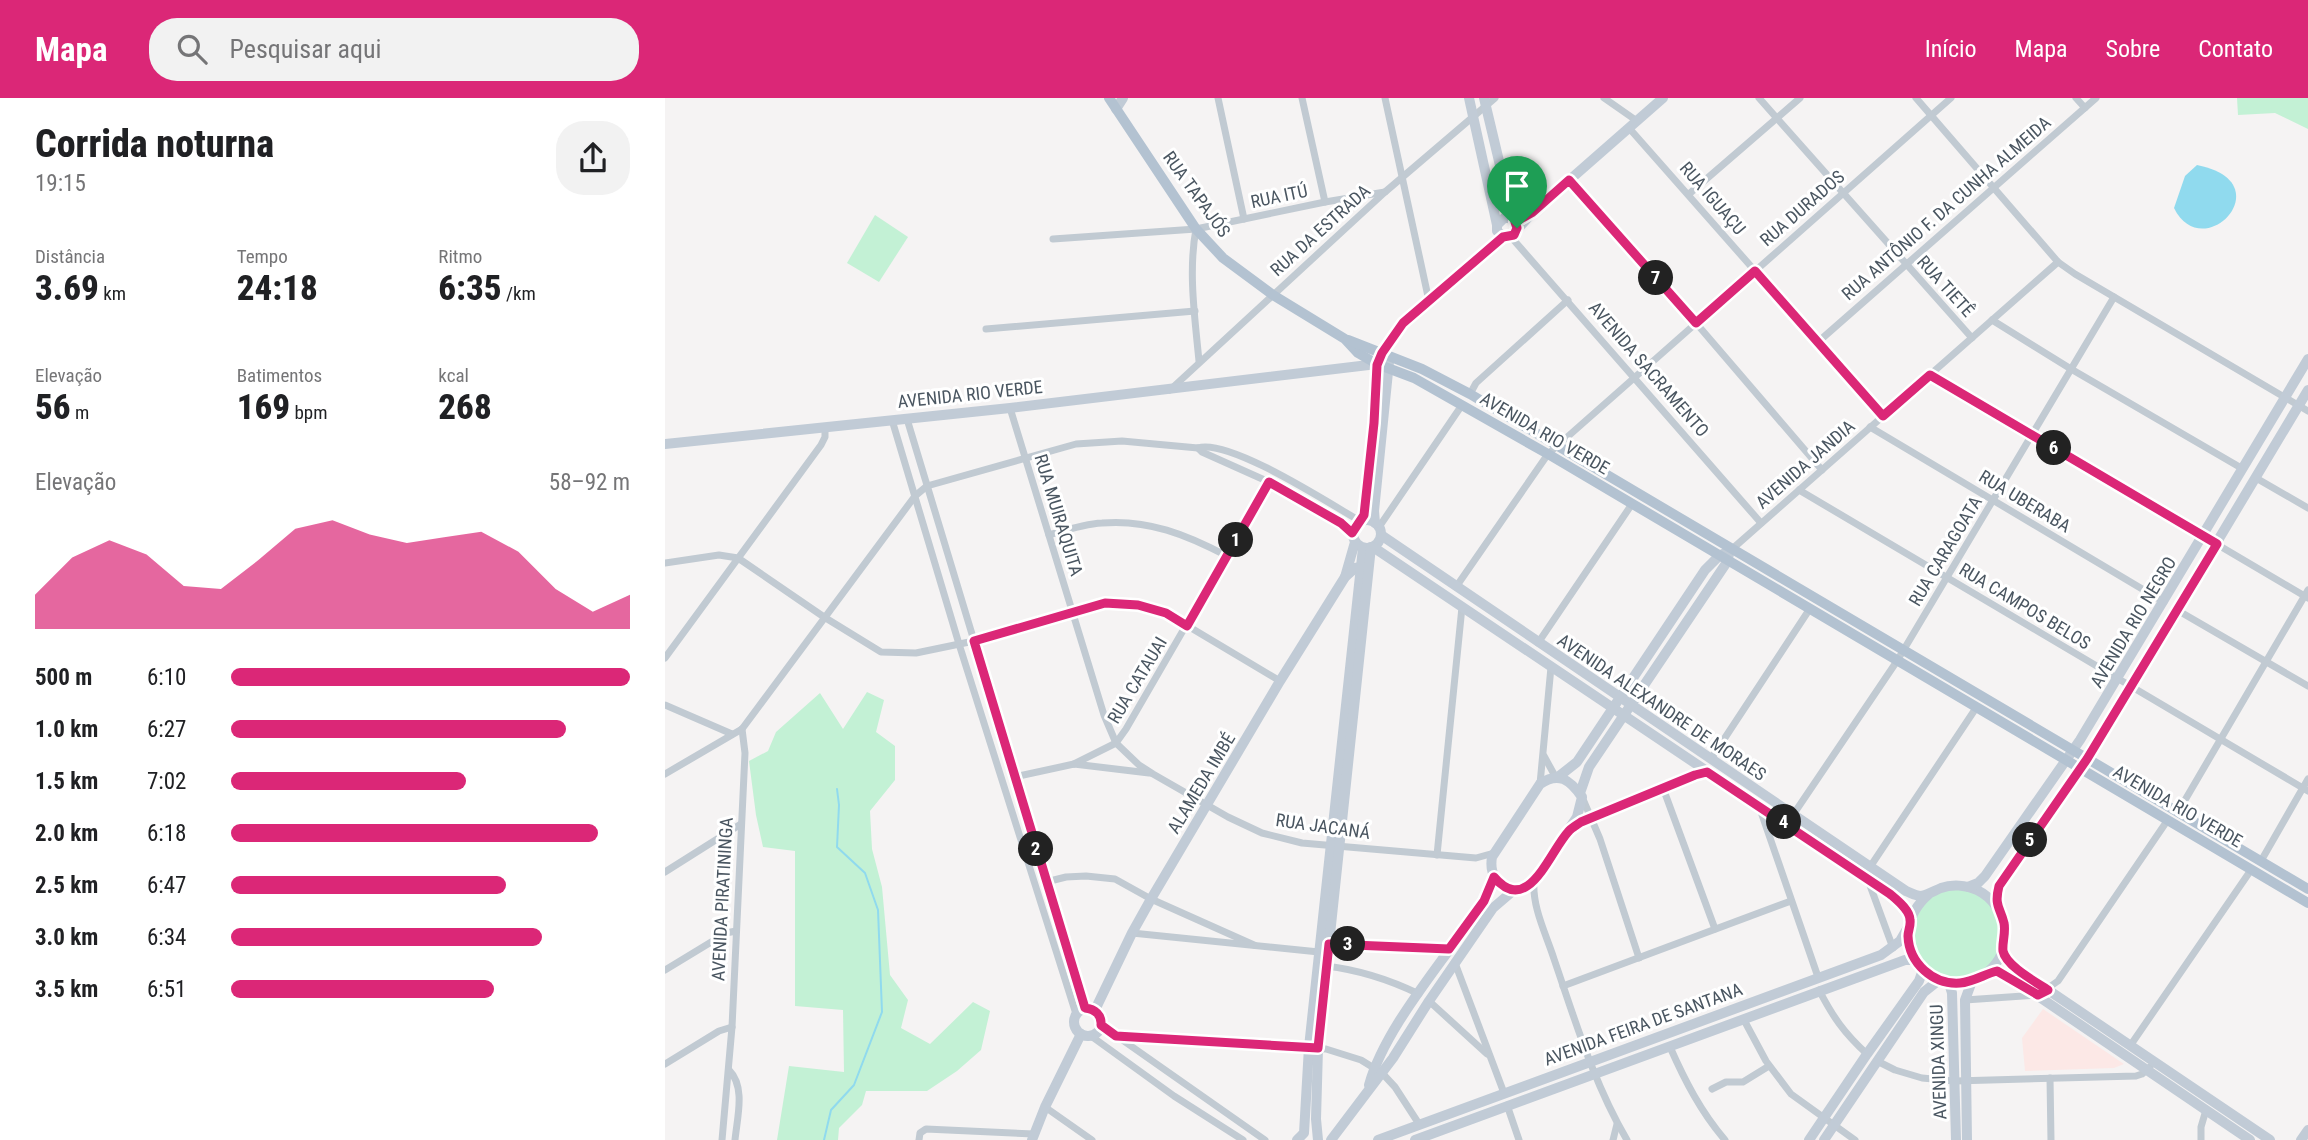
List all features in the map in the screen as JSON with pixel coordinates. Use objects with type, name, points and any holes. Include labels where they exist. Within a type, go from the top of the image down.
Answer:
[{"type":"main road","name":"RUA TAPAJÓS","points":[[1109,98],[1196,229],[1223,258],[1273,295],[1345,339],[1386,354]]},
{"type":"main road","name":"RUA TAPAJÓS","points":[[1345,339],[1358,353],[1377,365]]},
{"type":"main road","name":"AVENIDA RIO VERDE","points":[[1386,354],[1422,369],[1469,394],[2308,889]]},
{"type":"main road","name":"AVENIDA RIO VERDE","points":[[1377,365],[1414,378],[1548,454],[2308,903]]},
{"type":"street","points":[[1116,109],[1123,98]]},
{"type":"street","points":[[1218,98],[1244,219]]},
{"type":"street","points":[[1302,98],[1325,202]]},
{"type":"street","points":[[1385,98],[1429,301]]},
{"type":"street","points":[[1469,98],[1497,231],[1508,232]]},
{"type":"street","name":"RUA DA ESTRADA","points":[[1170,390],[1385,192],[1473,117],[1484,102],[1495,98]]},
{"type":"street","name":"RUA IGUAÇU","points":[[1604,98],[1633,124],[1689,194],[1883,416]]},
{"type":"street","points":[[1361,521],[1374,423],[1377,365],[1386,354],[1392,337],[1403,323],[1663,98]]},
{"type":"street","name":"RUA TIETÊ","points":[[1759,98],[1972,338]]},
{"type":"street","points":[[1689,194],[1800,98]]},
{"type":"street","points":[[1916,98],[2058,261],[2113,297],[2304,408]]},
{"type":"street","name":"RUA DURADOS","points":[[1456,587],[1548,454],[1951,98]]},
{"type":"street","points":[[2076,98],[2085,108]]},
{"type":"street","name":"RUA ANTÔNIO F. DA CUNHA ALMEIDA","points":[[1818,342],[2096,98]]},
{"type":"street","points":[[1484,102],[1508,232]]},
{"type":"street","points":[[1569,180],[1822,470]]},
{"type":"street","name":"RUA ITÚ","points":[[1053,239],[1196,229],[1385,192]]},
{"type":"street","points":[[1497,225],[1504,218],[1508,232]]},
{"type":"street","points":[[1196,229],[1193,244],[1199,361]]},
{"type":"street","name":"AVENIDA SACRAMENTO","points":[[1508,232],[1761,523]]},
{"type":"street","name":"AVENIDA JANDIA","points":[[1518,890],[1534,881],[1569,830],[1580,808],[1589,767],[1723,559],[2058,261]]},
{"type":"street","name":"RUA CARAGOATA","points":[[1793,815],[1897,662],[2113,297]]},
{"type":"street","points":[[1469,394],[1476,383],[1568,300]]},
{"type":"street","points":[[986,329],[1195,311]]},
{"type":"street","points":[[1992,320],[2243,469]]},
{"type":"street","points":[[1363,543],[1377,544],[1378,528],[1374,511],[1388,369],[1386,354]]},
{"type":"street","name":"AVENIDA RIO NEGRO","points":[[1968,887],[1985,876],[2066,761],[2308,359]]},
{"type":"street","name":"AVENIDA RIO VERDE","points":[[665,444],[1010,408],[1377,365]]},
{"type":"street","points":[[1930,375],[2307,595],[2178,812]]},
{"type":"street","name":"AVENIDA RIO NEGRO","points":[[1997,907],[1997,895],[2003,879],[2087,759],[2256,478],[2304,408],[2308,390]]},
{"type":"street","points":[[1378,528],[1462,405]]},
{"type":"street","name":"RUA MUIRAQUITA","points":[[1010,408],[1104,715],[1116,743],[1153,774]]},
{"type":"street","points":[[907,419],[1085,1011],[1076,1028],[1243,1140]]},
{"type":"street","points":[[892,420],[959,644],[1085,1011]]},
{"type":"street","points":[[665,658],[824,441],[825,427]]},
{"type":"street","name":"RUA UBERABA","points":[[1870,427],[2164,602]]},
{"type":"street","name":"AVENIDA ALEXANDRE DE MORAES","points":[[927,486],[1076,444],[1122,441],[1198,448],[1216,447],[1244,457],[1361,521]]},
{"type":"street","name":"AVENIDA ALEXANDRE DE MORAES","points":[[1198,448],[1269,482],[1341,523],[1363,543],[1890,894],[1904,907],[1910,922]]},
{"type":"street","points":[[2256,478],[2308,508]]},
{"type":"street","name":"RUA CATAUAI","points":[[1074,764],[1116,743],[1126,729],[1269,482]]},
{"type":"street","points":[[665,774],[742,729],[915,496],[927,486]]},
{"type":"street","name":"RUA CAMPOS BELOS","points":[[1799,490],[2306,789]]},
{"type":"street","points":[[1538,643],[1632,504]]},
{"type":"street","points":[[1318,1140],[1311,1112],[1313,1047],[1319,952],[1334,846],[1361,568],[1363,543],[1355,526],[1366,520],[1378,528]]},
{"type":"street","points":[[1049,534],[1100,523],[1147,524],[1189,536],[1227,556]]},
{"type":"street","name":"AVENIDA ALEXANDRE DE MORAES","points":[[1378,528],[1456,587],[1906,891],[1919,896],[1929,894]]},
{"type":"street","points":[[1313,1047],[1329,944],[1334,846],[1363,543]]},
{"type":"street","name":"ALAMEDA IMBÉ","points":[[1085,1011],[1363,543]]},
{"type":"street","points":[[665,563],[719,555],[738,558],[881,652],[916,653],[974,641],[1105,603],[1138,605],[1166,613],[1280,681]]},
{"type":"street","name":"AVENIDA JANDIA","points":[[1540,784],[1557,777],[1577,762],[1705,570],[1723,559]]},
{"type":"street","name":"ALAMEDA IMBÉ","points":[[1345,577],[1355,568],[1361,568]]},
{"type":"street","points":[[1437,855],[1462,607]]},
{"type":"street","points":[[1710,759],[1809,610]]},
{"type":"street","points":[[2177,610],[2308,687]]},
{"type":"street","points":[[1378,1070],[1380,1053],[1484,901],[1492,872],[1493,853],[1540,784],[1551,667]]},
{"type":"street","points":[[665,705],[732,734]]},
{"type":"street","points":[[1870,866],[1976,708]]},
{"type":"street","name":"AVENIDA PIRATININGA","points":[[720,1140],[732,1027],[745,753],[742,729]]},
{"type":"street","points":[[1544,756],[1557,777],[1569,782],[1581,795],[1639,958]]},
{"type":"street","name":"RUA JACANÁ","points":[[1014,777],[1074,764],[1153,774],[1262,833],[1302,843],[1476,858],[1493,853]]},
{"type":"street","points":[[1569,830],[1591,817],[1707,772]]},
{"type":"street","points":[[2261,861],[2306,789],[2308,779]]},
{"type":"street","points":[[1663,788],[1715,929]]},
{"type":"street","points":[[1758,805],[1818,977]]},
{"type":"street","points":[[2038,995],[2058,981],[2167,821]]},
{"type":"street","points":[[665,872],[741,824]]},
{"type":"street","name":"RUA JACANÁ","points":[[1476,858],[1492,872]]},
{"type":"street","points":[[2130,1046],[2251,870]]},
{"type":"street","points":[[1492,872],[1506,887],[1518,890],[1536,904]]},
{"type":"street","points":[[1046,882],[1086,876],[1115,879],[1151,899],[1254,945]]},
{"type":"street","points":[[1868,879],[1893,948],[1900,941],[1915,909],[1929,894],[1941,888],[1955,886],[1968,887],[1989,898],[2003,920],[2005,935],[1999,959],[1986,974]]},
{"type":"street","points":[[1534,881],[1536,904],[1594,1073],[1627,1140]]},
{"type":"street","points":[[1331,1140],[1343,1132],[1378,1070],[1493,908],[1518,890]]},
{"type":"street","points":[[1563,986],[1791,901]]},
{"type":"street","points":[[1910,922],[1908,937],[1915,960],[1923,970],[1944,981],[1972,981],[1997,971],[2004,973],[2270,1140]]},
{"type":"street","points":[[665,970],[726,933],[736,931]]},
{"type":"street","points":[[1132,933],[1319,952]]},
{"type":"street","points":[[1329,944],[1449,949]]},
{"type":"street","name":"AVENIDA FEIRA DE SANTANA","points":[[1378,1140],[1881,955],[1893,948]]},
{"type":"street","points":[[2003,950],[2017,969],[2130,1046],[2150,1066],[2206,1110],[2250,1140]]},
{"type":"street","name":"AVENIDA FEIRA DE SANTANA","points":[[1420,1139],[1819,990],[1905,960],[1915,960]]},
{"type":"street","points":[[1455,963],[1504,1093]]},
{"type":"street","points":[[1326,966],[1352,969],[1385,978],[1419,994]]},
{"type":"street","points":[[1809,1140],[1919,981],[1923,970]]},
{"type":"street","points":[[1823,1140],[1924,992],[1944,981]]},
{"type":"street","name":"AVENIDA XINGU","points":[[1944,981],[1952,993],[1967,1140]]},
{"type":"street","name":"AVENIDA XINGU","points":[[1956,1140],[1965,1000],[1972,981]]},
{"type":"street","points":[[1819,990],[1833,1017],[1867,1054]]},
{"type":"street","name":"AVENIDA XINGU","points":[[1965,1000],[2038,995]]},
{"type":"street","points":[[1429,1001],[1490,1057]]},
{"type":"street","points":[[1085,1011],[1100,1016],[1101,1025],[1097,1033],[1086,1035]]},
{"type":"street","points":[[1744,1020],[1769,1066],[1791,1094],[1855,1140]]},
{"type":"street","points":[[1101,1025],[1265,1140]]},
{"type":"street","points":[[665,1064],[719,1031],[732,1027]]},
{"type":"street","points":[[919,1140],[920,1133],[926,1129],[1033,1137],[1045,1107],[1086,1035]]},
{"type":"street","points":[[1116,1036],[1313,1047],[1361,1060],[1378,1070],[1395,1087],[1419,1124]]},
{"type":"street","points":[[1670,1047],[1686,1083],[1709,1122],[1725,1140]]},
{"type":"street","points":[[1877,1060],[1895,1070],[1922,1078],[1960,1081],[2136,1076],[2150,1066]]},
{"type":"street","points":[[1712,1088],[1726,1082],[1743,1082],[1769,1066]]},
{"type":"street","name":"AVENIDA PIRATININGA","points":[[729,1070],[739,1089],[736,1140]]},
{"type":"street","points":[[2049,1078],[2051,1140]]},
{"type":"street","points":[[1174,1096],[1183,1083]]},
{"type":"street","points":[[1507,1105],[1519,1140]]},
{"type":"street","points":[[1045,1107],[1091,1140]]},
{"type":"street","points":[[2201,1140],[2201,1127],[2206,1110]]},
{"type":"street","points":[[1297,1140],[1304,1133],[1311,1112]]},
{"type":"street","points":[[1613,1140],[1617,1124]]},
{"type":"street","points":[[2301,1140],[2308,1130]]},
{"type":"shaded area","points":[[2043,1009],[2124,1064],[2114,1068],[2025,1071],[2022,1038]]},
{"type":"green space","points":[[2237,98],[2308,98],[2308,129],[2275,113],[2238,115]]},
{"type":"green space","points":[[875,215],[908,237],[879,282],[847,263]]},
{"type":"green space","points":[[867,692],[884,700],[876,732],[895,746],[895,780],[870,811],[872,849],[882,887],[890,975],[908,1000],[901,1028],[930,1044],[973,1002],[990,1011],[981,1050],[957,1071],[927,1091],[866,1091],[862,1105],[839,1128],[838,1140],[777,1140],[789,1066],[844,1072],[843,1010],[795,1006],[795,851],[763,847],[749,761],[768,751],[776,732],[820,693],[843,729]]},
{"type":"green space","points":[[1957,889],[1974,893],[1989,902],[1998,917],[2002,934],[1998,951],[1989,966],[1974,975],[1957,979],[1940,975],[1925,966],[1916,951],[1912,934],[1916,917],[1925,902],[1940,893]]},
{"type":"water","points":[[2197,165],[2222,174],[2234,187],[2236,202],[2229,215],[2217,225],[2202,229],[2187,224],[2174,208],[2185,176]]},
{"type":"waterway","points":[[824,1140],[831,1110],[854,1085],[882,1012],[878,910],[865,873],[837,847],[837,789]]},
{"type":"route","points":[[1569,180],[1696,323],[1755,271],[1883,416],[1930,375],[2217,544],[2087,759],[1999,886],[1997,907],[2003,920],[2003,950],[2017,969],[2048,990],[2038,995],[1997,971],[1961,983],[1949,983],[1930,975],[1915,960],[1910,949],[1908,937],[1911,918],[1890,894],[1707,772],[1581,822],[1569,830],[1534,881],[1522,890],[1506,887],[1494,877],[1484,901],[1449,949],[1329,944],[1318,1048],[1116,1036],[1101,1025],[1100,1016],[1095,1010],[1085,1008],[974,641],[1105,603],[1138,605],[1166,613],[1187,626],[1269,482],[1341,523],[1352,533],[1364,515],[1377,365],[1382,353],[1403,323],[1503,237],[1514,235],[1517,228],[1515,222],[1533,212],[1569,180]]}]
